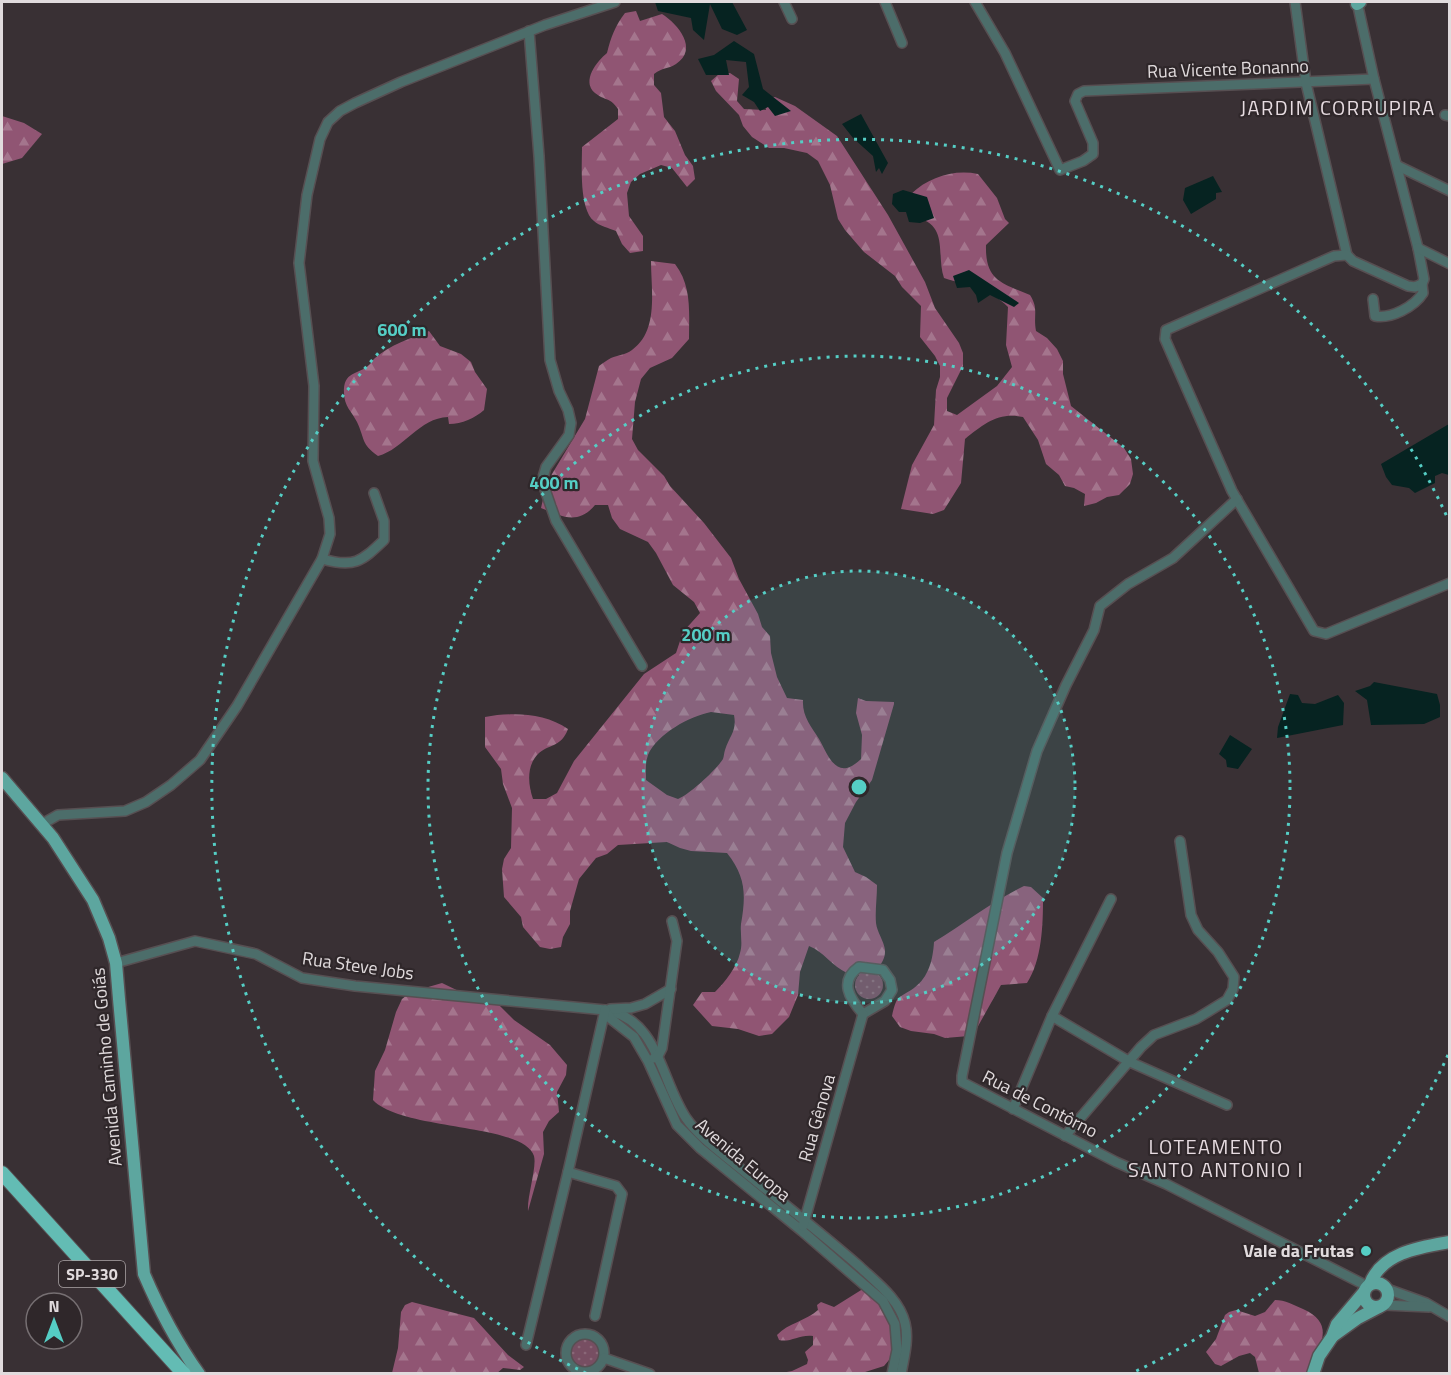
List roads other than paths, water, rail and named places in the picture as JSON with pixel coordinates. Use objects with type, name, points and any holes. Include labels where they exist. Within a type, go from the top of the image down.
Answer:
[{"type":"highway","name":"SP-330","points":[[2,1173],[184,1374]]},
{"type":"highway","name":"SP-330","points":[[2,1187],[172,1374]]},
{"type":"main road","name":"Avenida Caminho de Goiás","points":[[2,778],[42,824],[93,900],[110,938],[116,963],[144,1274],[183,1351],[199,1374]]},
{"type":"main road","points":[[1313,1374],[1319,1356],[1332,1337],[1337,1324],[1384,1264],[1404,1252],[1449,1242]]},
{"type":"main road","points":[[1332,1337],[1358,1318],[1381,1306],[1388,1298],[1385,1269],[1391,1259]]},
{"type":"main road","points":[[1367,1287],[1380,1283],[1386,1288]]},
{"type":"main road","points":[[1367,1287],[1364,1298],[1367,1303],[1372,1307],[1381,1306]]},
{"type":"street","points":[[42,824],[58,815],[125,811],[146,802],[171,785],[200,760],[237,706],[322,559],[330,534],[329,518],[313,460],[314,386],[299,263],[306,195],[320,139],[328,122],[340,111],[401,82],[529,31],[615,2]]},
{"type":"street","points":[[784,2],[792,19]]},
{"type":"street","points":[[885,2],[902,43]]},
{"type":"street","name":"Rua Vicente Bonanno","points":[[975,2],[1005,53],[1060,170],[1083,161],[1093,154],[1093,143],[1075,101],[1078,94],[1084,91],[1374,79]]},
{"type":"street","points":[[1295,2],[1306,83],[1347,255],[1353,261],[1408,286],[1415,287],[1423,281]]},
{"type":"street","points":[[1358,2],[1374,79],[1418,248],[1423,281],[1423,293],[1418,300],[1390,315],[1375,316],[1373,299]]},
{"type":"street","points":[[529,31],[539,156],[550,360],[559,391],[568,410],[570,423],[569,435],[546,467],[542,482],[556,521],[642,666]]},
{"type":"street","points":[[1398,166],[1449,191]]},
{"type":"street","points":[[1418,248],[1449,264]]},
{"type":"street","points":[[1347,255],[1334,256],[1166,330],[1166,345],[1237,499],[1314,631],[1326,634],[1449,583]]},
{"type":"street","points":[[322,559],[348,564],[367,556],[384,540],[384,521],[374,493]]},
{"type":"street","name":"Rua de Contôrno","points":[[1237,499],[1173,558],[1128,584],[1100,606],[1094,630],[1066,685],[1037,751],[1007,853],[962,1082],[1367,1287]]},
{"type":"street","points":[[1065,1136],[1141,1047],[1154,1035],[1196,1019],[1227,1000],[1233,989],[1234,978],[1218,952],[1198,930],[1191,915],[1180,841]]},
{"type":"street","points":[[1013,1109],[1052,1016],[1111,898]]},
{"type":"street","points":[[648,1061],[658,1056],[662,1048],[677,941],[672,921]]},
{"type":"street","name":"Rua Steve Jobs","points":[[116,963],[195,941],[256,954],[302,978],[355,986],[605,1010]]},
{"type":"street","points":[[859,967],[883,970],[890,980],[892,990],[890,996],[863,1014],[850,996],[848,980],[852,972],[859,967]]},
{"type":"street","points":[[526,1345],[605,1010],[613,1007],[632,1008],[645,1004],[671,989]]},
{"type":"street","name":"Avenida Europa","points":[[605,1010],[628,1017],[641,1028],[658,1056],[687,1118],[705,1139],[883,1301],[895,1324],[897,1350],[892,1374]]},
{"type":"street","name":"Avenida Europa","points":[[605,1010],[611,1019],[634,1037],[648,1061],[677,1125],[700,1148],[803,1226],[840,1250],[891,1295],[905,1323],[905,1350],[901,1374]]},
{"type":"street","name":"Rua Gênova","points":[[803,1226],[863,1014]]},
{"type":"street","points":[[1052,1016],[1130,1062],[1227,1105]]},
{"type":"street","points":[[568,1172],[616,1186],[622,1194],[595,1316]]},
{"type":"street","points":[[1386,1288],[1426,1303],[1449,1317]]},
{"type":"street","points":[[1381,1306],[1430,1307]]},
{"type":"street","points":[[588,1334],[594,1336],[603,1345],[604,1358],[602,1364],[591,1371],[579,1371],[566,1358],[567,1345],[576,1336],[588,1334]]},
{"type":"street","points":[[604,1358],[650,1374]]},
{"type":"place","name":"Vale da Frutas","points":[[1366,1251]]},
{"type":"district","name":"JARDIM CORRUPIRA","points":[[1338,108]]},
{"type":"district","name":"LOTEAMENTO SANTO ANTONIO I","points":[[1216,1158]]}]
